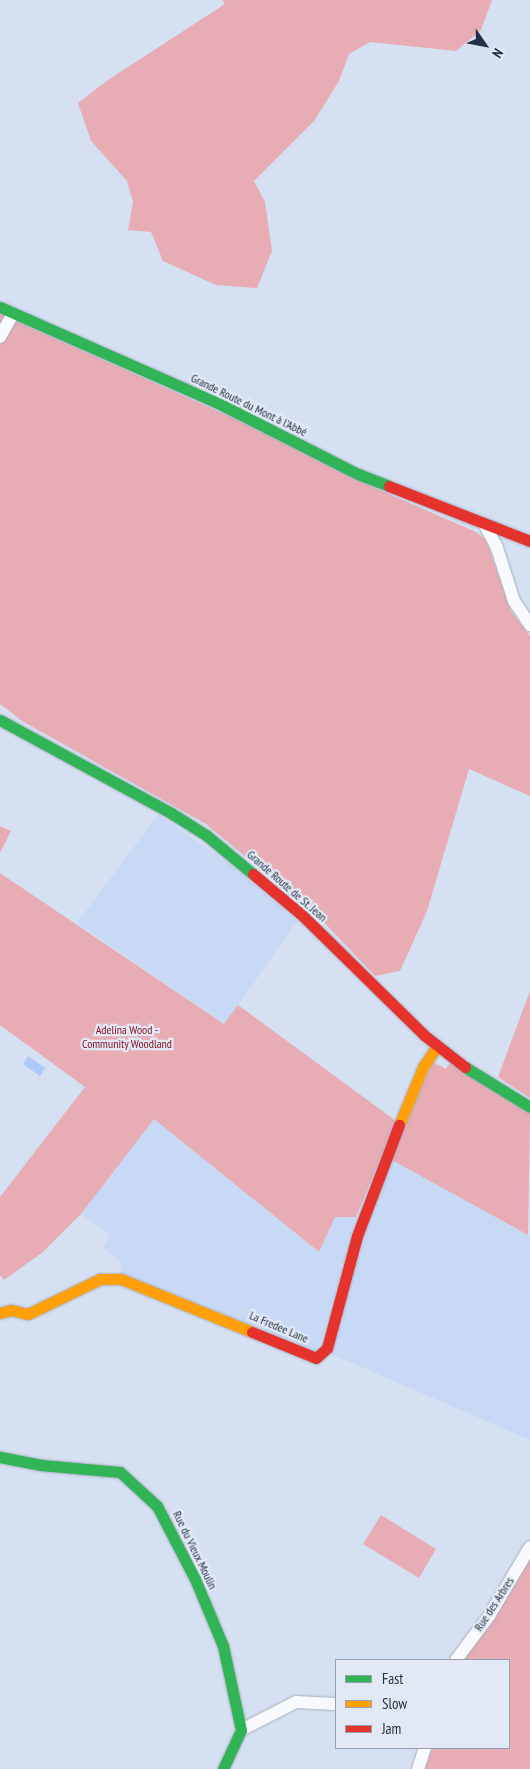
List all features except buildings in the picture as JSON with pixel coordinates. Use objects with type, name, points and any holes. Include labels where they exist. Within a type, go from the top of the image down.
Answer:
[{"type":"street","name":"Grande Route du Mont à l'Abbé","points":[[0,308],[218,404],[358,474],[486,527],[530,541]]},
{"type":"street","points":[[0,337],[13,314]]},
{"type":"street","points":[[486,527],[497,548],[514,601],[530,625]]},
{"type":"street","name":"Grande Route de St. Jean","points":[[0,720],[172,813],[206,835],[303,916],[437,1046],[462,1065],[530,1107]]},
{"type":"street","name":"La Fredee Lane","points":[[0,1313],[10,1310],[28,1314],[100,1279],[121,1279],[316,1358],[327,1348],[357,1236],[385,1157],[423,1067],[437,1046]]},
{"type":"street","name":"Rue du Vieux Moulin","points":[[0,1457],[41,1465],[120,1472],[157,1506],[195,1579],[223,1646],[241,1730]]},
{"type":"street","name":"Rue des Arbres","points":[[457,1659],[489,1616],[530,1547]]},
{"type":"street","points":[[223,1769],[241,1730],[296,1702],[335,1704]]},
{"type":"street","points":[[418,1769],[425,1749]]},
{"type":"shaded area","points":[[158,815],[231,865],[297,921],[225,1024],[77,923]]},
{"type":"shaded area","points":[[154,1119],[319,1252],[335,1217],[356,1217],[322,1340],[314,1352],[120,1275],[122,1264],[104,1248],[110,1234],[81,1214]]},
{"type":"shaded area","points":[[390,1159],[530,1236],[530,1440],[329,1353]]},
{"type":"green space","points":[[222,0],[492,0],[481,30],[456,51],[370,42],[349,54],[339,81],[314,121],[254,181],[265,202],[272,251],[257,288],[216,285],[163,261],[151,232],[128,230],[133,202],[127,181],[91,141],[78,103],[108,80],[225,4]]},
{"type":"green space","points":[[0,314],[233,418],[361,482],[476,532],[486,540],[511,611],[530,636],[530,796],[469,769],[427,911],[400,971],[375,976],[319,917],[206,824],[22,721],[0,704]]},
{"type":"green space","points":[[0,826],[11,831],[0,853]]},
{"type":"green space","name":"Adelina Wood - Community Woodland","points":[[0,873],[224,1024],[238,1005],[396,1121],[356,1217],[335,1217],[319,1252],[154,1119],[81,1214],[43,1252],[4,1280],[0,1275],[0,1197],[85,1087],[0,1025]]},
{"type":"green space","points":[[530,991],[530,1098],[498,1077]]},
{"type":"green space","points":[[433,1062],[446,1069],[450,1063],[530,1113],[528,1235],[390,1159]]},
{"type":"green space","points":[[381,1515],[436,1549],[419,1578],[363,1544]]},
{"type":"green space","points":[[530,1555],[530,1769],[425,1769],[432,1749],[510,1749],[510,1659],[462,1659]]},
{"type":"water","points":[[28,1056],[45,1068],[40,1076],[23,1064]]},
{"type":"traffic: fast","points":[[0,307],[218,403],[358,474],[389,486]]},
{"type":"traffic: fast","points":[[0,720],[171,813],[206,835],[253,874]]},
{"type":"traffic: fast","points":[[465,1067],[530,1107]]},
{"type":"traffic: fast","points":[[0,1457],[41,1465],[120,1472],[157,1506],[195,1579],[223,1646],[241,1730],[223,1769]]},
{"type":"traffic: slow","points":[[399,1125],[423,1067],[437,1046]]},
{"type":"traffic: slow","points":[[0,1313],[11,1310],[28,1314],[100,1279],[121,1279],[252,1332]]},
{"type":"traffic: jam","points":[[389,486],[530,541]]},
{"type":"traffic: jam","points":[[253,874],[303,916],[424,1035],[465,1067]]},
{"type":"traffic: jam","points":[[252,1332],[316,1358],[327,1348],[357,1236],[399,1125]]}]
